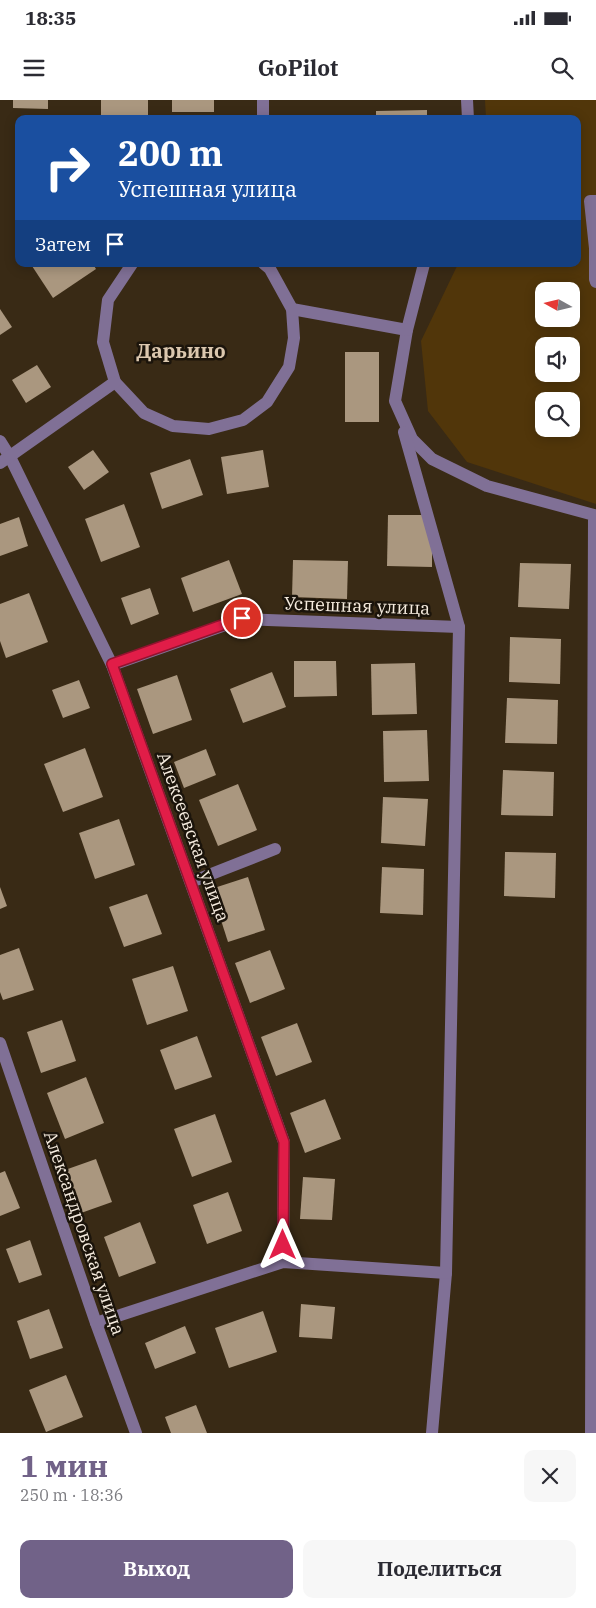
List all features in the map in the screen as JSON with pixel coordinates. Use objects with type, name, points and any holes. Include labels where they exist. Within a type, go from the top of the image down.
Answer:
[{"type":"street","points":[[263,100],[263,115]]},
{"type":"street","points":[[467,100],[468,115]]},
{"type":"street","points":[[596,201],[590,201],[595,248],[596,282]]},
{"type":"street","points":[[130,267],[108,300],[103,342],[115,382],[144,412],[173,426],[209,429],[242,420],[267,402],[289,367],[294,338],[292,309],[268,267]]},
{"type":"street","points":[[423,267],[406,330],[395,401],[459,627],[446,1273],[432,1433]]},
{"type":"street","points":[[292,309],[406,330]]},
{"type":"street","points":[[5,460],[115,382]]},
{"type":"street","points":[[395,401],[412,439],[432,459],[487,486],[594,514],[591,1433]]},
{"type":"street","name":"Алексеевская улица","points":[[0,442],[5,460],[112,664],[284,1142],[283,1262]]},
{"type":"street","name":"Успешная улица","points":[[112,664],[242,618],[459,627]]},
{"type":"street","points":[[191,882],[275,849]]},
{"type":"street","name":"Александровская улица","points":[[0,1043],[96,1323],[136,1433]]},
{"type":"street","points":[[96,1323],[283,1262],[446,1273]]},
{"type":"shaded area","points":[[485,100],[596,100],[596,504],[467,462],[428,411],[421,341],[457,267],[581,267],[581,115],[486,115]]},
{"type":"building","points":[[13,100],[48,100],[48,109],[13,108]]},
{"type":"building","points":[[101,100],[148,100],[148,115],[101,115]]},
{"type":"building","points":[[172,100],[214,100],[214,112],[172,112]]},
{"type":"building","points":[[427,110],[427,115],[376,115],[376,111]]},
{"type":"building","points":[[33,267],[95,267],[96,269],[53,298]]},
{"type":"building","points":[[0,309],[12,327],[0,335]]},
{"type":"building","points":[[345,352],[379,352],[379,422],[345,422]]},
{"type":"building","points":[[37,365],[51,387],[26,403],[12,380]]},
{"type":"building","points":[[93,450],[109,472],[84,490],[68,467]]},
{"type":"building","points":[[263,450],[269,487],[227,494],[221,457]]},
{"type":"building","points":[[190,459],[203,495],[162,509],[150,473]]},
{"type":"building","points":[[124,504],[140,547],[101,562],[85,519]]},
{"type":"building","points":[[388,515],[432,515],[432,567],[387,566]]},
{"type":"building","points":[[19,517],[28,546],[0,556],[0,524]]},
{"type":"building","points":[[229,560],[242,594],[193,612],[181,578]]},
{"type":"building","points":[[293,560],[348,561],[347,599],[292,597]]},
{"type":"building","points":[[520,563],[571,564],[569,609],[518,607]]},
{"type":"building","points":[[150,588],[159,614],[131,625],[121,598]]},
{"type":"building","points":[[29,593],[48,642],[6,658],[0,641],[0,604]]},
{"type":"building","points":[[510,637],[561,639],[560,684],[509,682]]},
{"type":"building","points":[[294,661],[336,661],[337,696],[294,697]]},
{"type":"building","points":[[415,663],[417,714],[372,715],[371,664]]},
{"type":"building","points":[[272,672],[286,707],[243,723],[230,689]]},
{"type":"building","points":[[177,675],[192,720],[153,734],[137,689]]},
{"type":"building","points":[[79,680],[90,708],[63,718],[52,690]]},
{"type":"building","points":[[507,698],[558,700],[557,744],[505,743]]},
{"type":"building","points":[[427,730],[429,781],[384,782],[383,731]]},
{"type":"building","points":[[85,748],[103,797],[63,812],[44,764]]},
{"type":"building","points":[[206,749],[216,775],[184,788],[174,762]]},
{"type":"building","points":[[503,770],[554,772],[553,816],[501,815]]},
{"type":"building","points":[[238,784],[257,830],[218,846],[199,800]]},
{"type":"building","points":[[383,797],[428,799],[425,846],[381,843]]},
{"type":"building","points":[[119,819],[135,865],[95,879],[79,833]]},
{"type":"building","points":[[505,852],[556,853],[555,898],[504,896]]},
{"type":"building","points":[[382,867],[424,869],[423,915],[380,913]]},
{"type":"building","points":[[248,877],[265,930],[228,942],[211,889]]},
{"type":"building","points":[[0,887],[7,906],[0,909]]},
{"type":"building","points":[[147,894],[162,934],[124,947],[109,907]]},
{"type":"building","points":[[19,948],[34,990],[3,1000],[0,992],[0,955]]},
{"type":"building","points":[[270,950],[285,989],[250,1003],[235,963]]},
{"type":"building","points":[[173,966],[188,1011],[147,1025],[132,979]]},
{"type":"building","points":[[62,1020],[76,1061],[41,1073],[27,1032]]},
{"type":"building","points":[[297,1023],[312,1062],[276,1076],[261,1037]]},
{"type":"building","points":[[197,1036],[212,1077],[175,1090],[160,1050]]},
{"type":"building","points":[[86,1077],[104,1123],[65,1139],[47,1093]]},
{"type":"building","points":[[325,1099],[341,1139],[305,1153],[290,1113]]},
{"type":"building","points":[[215,1114],[232,1162],[192,1177],[174,1129]]},
{"type":"building","points":[[96,1159],[112,1202],[81,1213],[65,1170]]},
{"type":"building","points":[[5,1171],[20,1208],[0,1216],[0,1173]]},
{"type":"building","points":[[303,1177],[335,1179],[332,1220],[300,1219]]},
{"type":"building","points":[[228,1192],[242,1231],[207,1244],[193,1205]]},
{"type":"building","points":[[140,1222],[156,1263],[119,1277],[104,1237]]},
{"type":"building","points":[[30,1240],[42,1275],[19,1283],[6,1249]]},
{"type":"building","points":[[301,1304],[335,1307],[332,1339],[299,1337]]},
{"type":"building","points":[[49,1309],[63,1348],[30,1359],[17,1321]]},
{"type":"building","points":[[263,1311],[277,1352],[229,1368],[215,1328]]},
{"type":"building","points":[[185,1326],[196,1353],[155,1369],[145,1343]]},
{"type":"building","points":[[66,1375],[83,1417],[46,1432],[29,1390]]},
{"type":"building","points":[[196,1405],[207,1433],[171,1433],[165,1417]]},
{"type":"district","name":"Дарьино","points":[[181,351]]},
{"type":"route","points":[[242,618],[112,664],[284,1142],[283,1245]]}]
